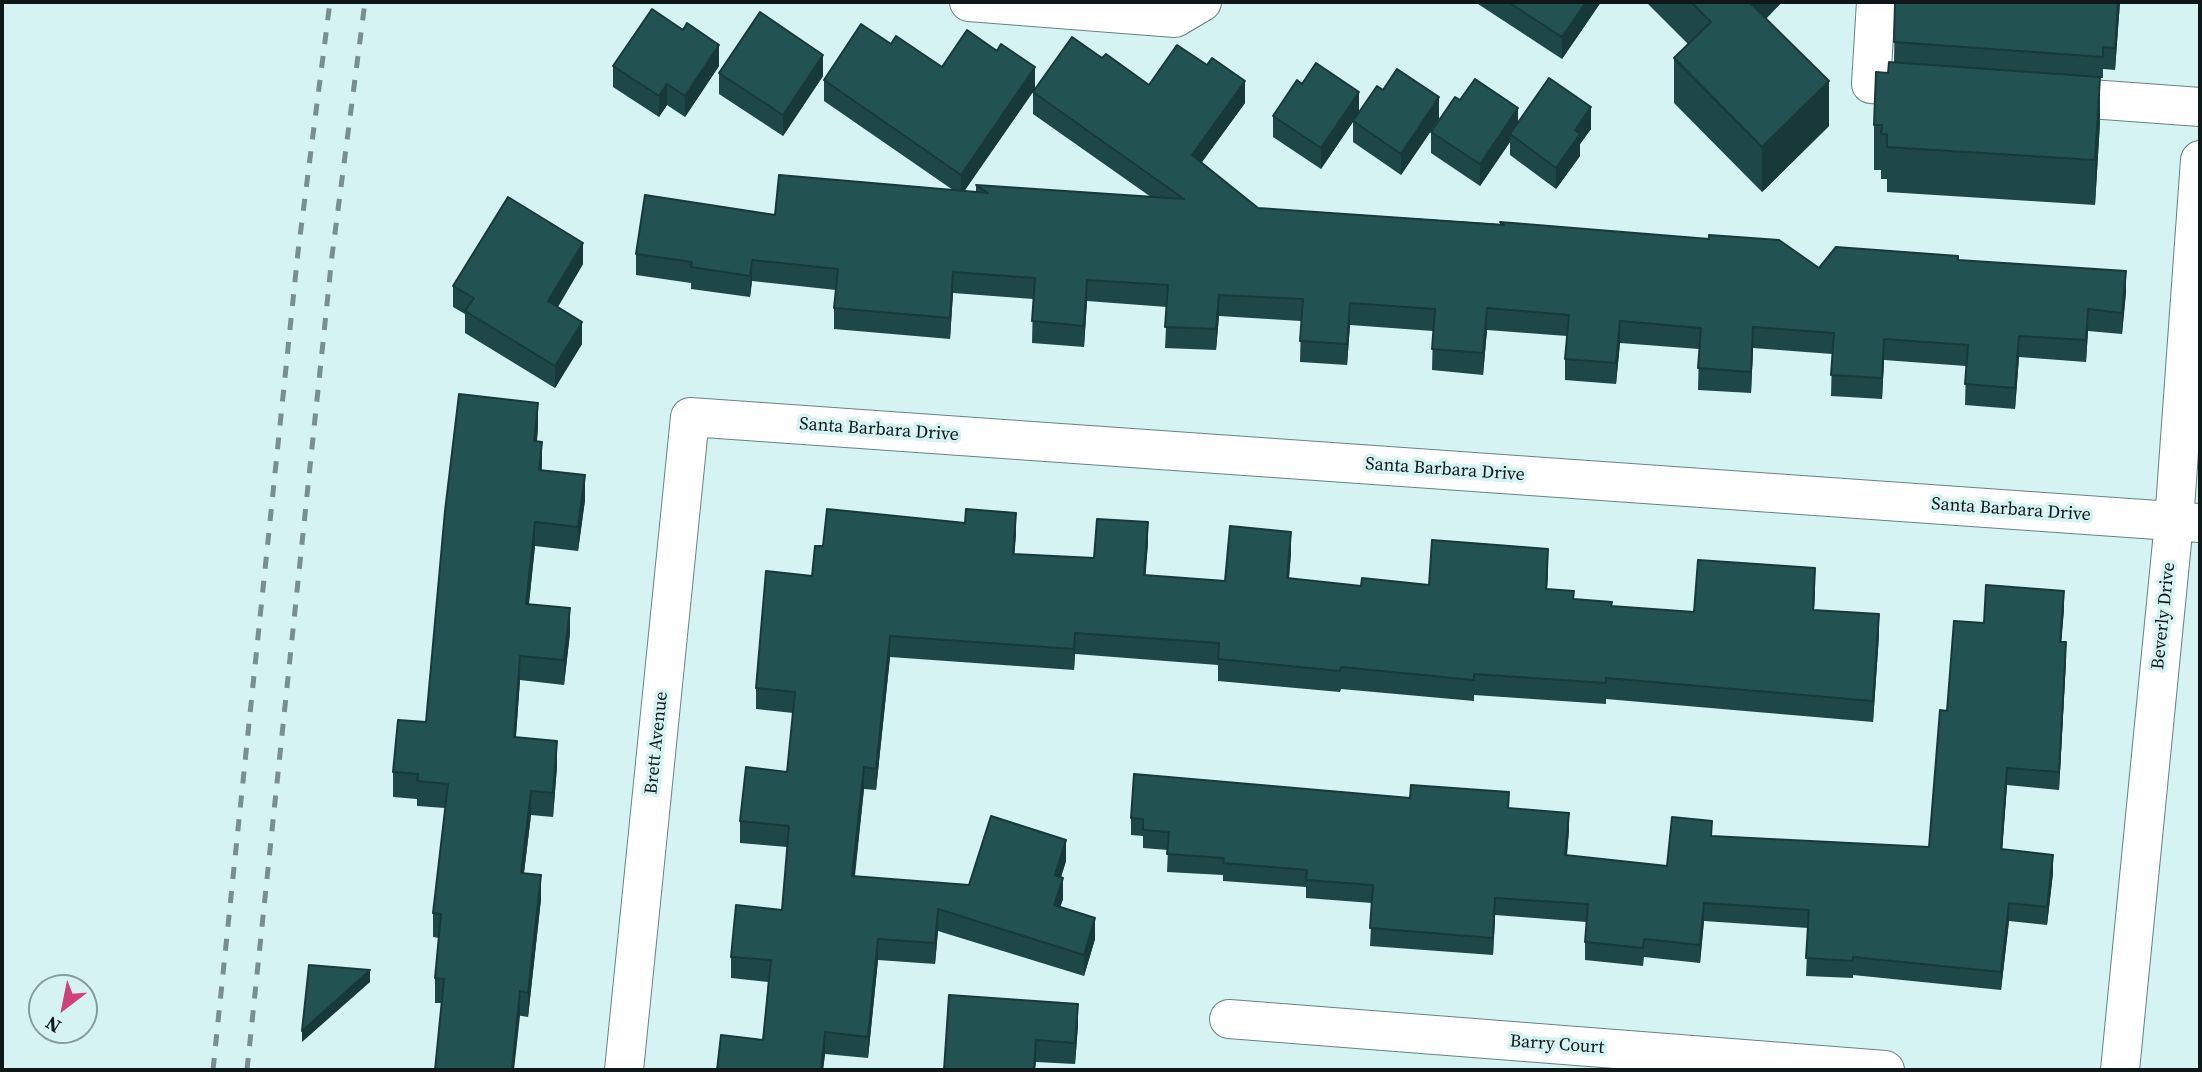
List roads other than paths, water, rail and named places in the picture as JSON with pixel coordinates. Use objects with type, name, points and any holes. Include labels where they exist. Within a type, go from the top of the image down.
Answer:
[{"type":"street","points":[[969,2],[1175,18],[1202,2]]},
{"type":"street","points":[[1876,2],[1871,84],[1967,91]]},
{"type":"street","points":[[2008,93],[2200,107]]},
{"type":"street","name":"Beverly Drive","points":[[2120,1070],[2187,522],[2200,160]]},
{"type":"street","name":"Santa Barbara Drive","points":[[690,416],[2187,522]]},
{"type":"street","name":"Brett Avenue","points":[[624,1070],[690,416]]},
{"type":"street","name":"Barry Court","points":[[1229,1019],[1885,1070]]},
{"type":"railway","points":[[213,1070],[298,252],[330,2]]},
{"type":"railway","points":[[247,1070],[332,256],[365,2]]}]
